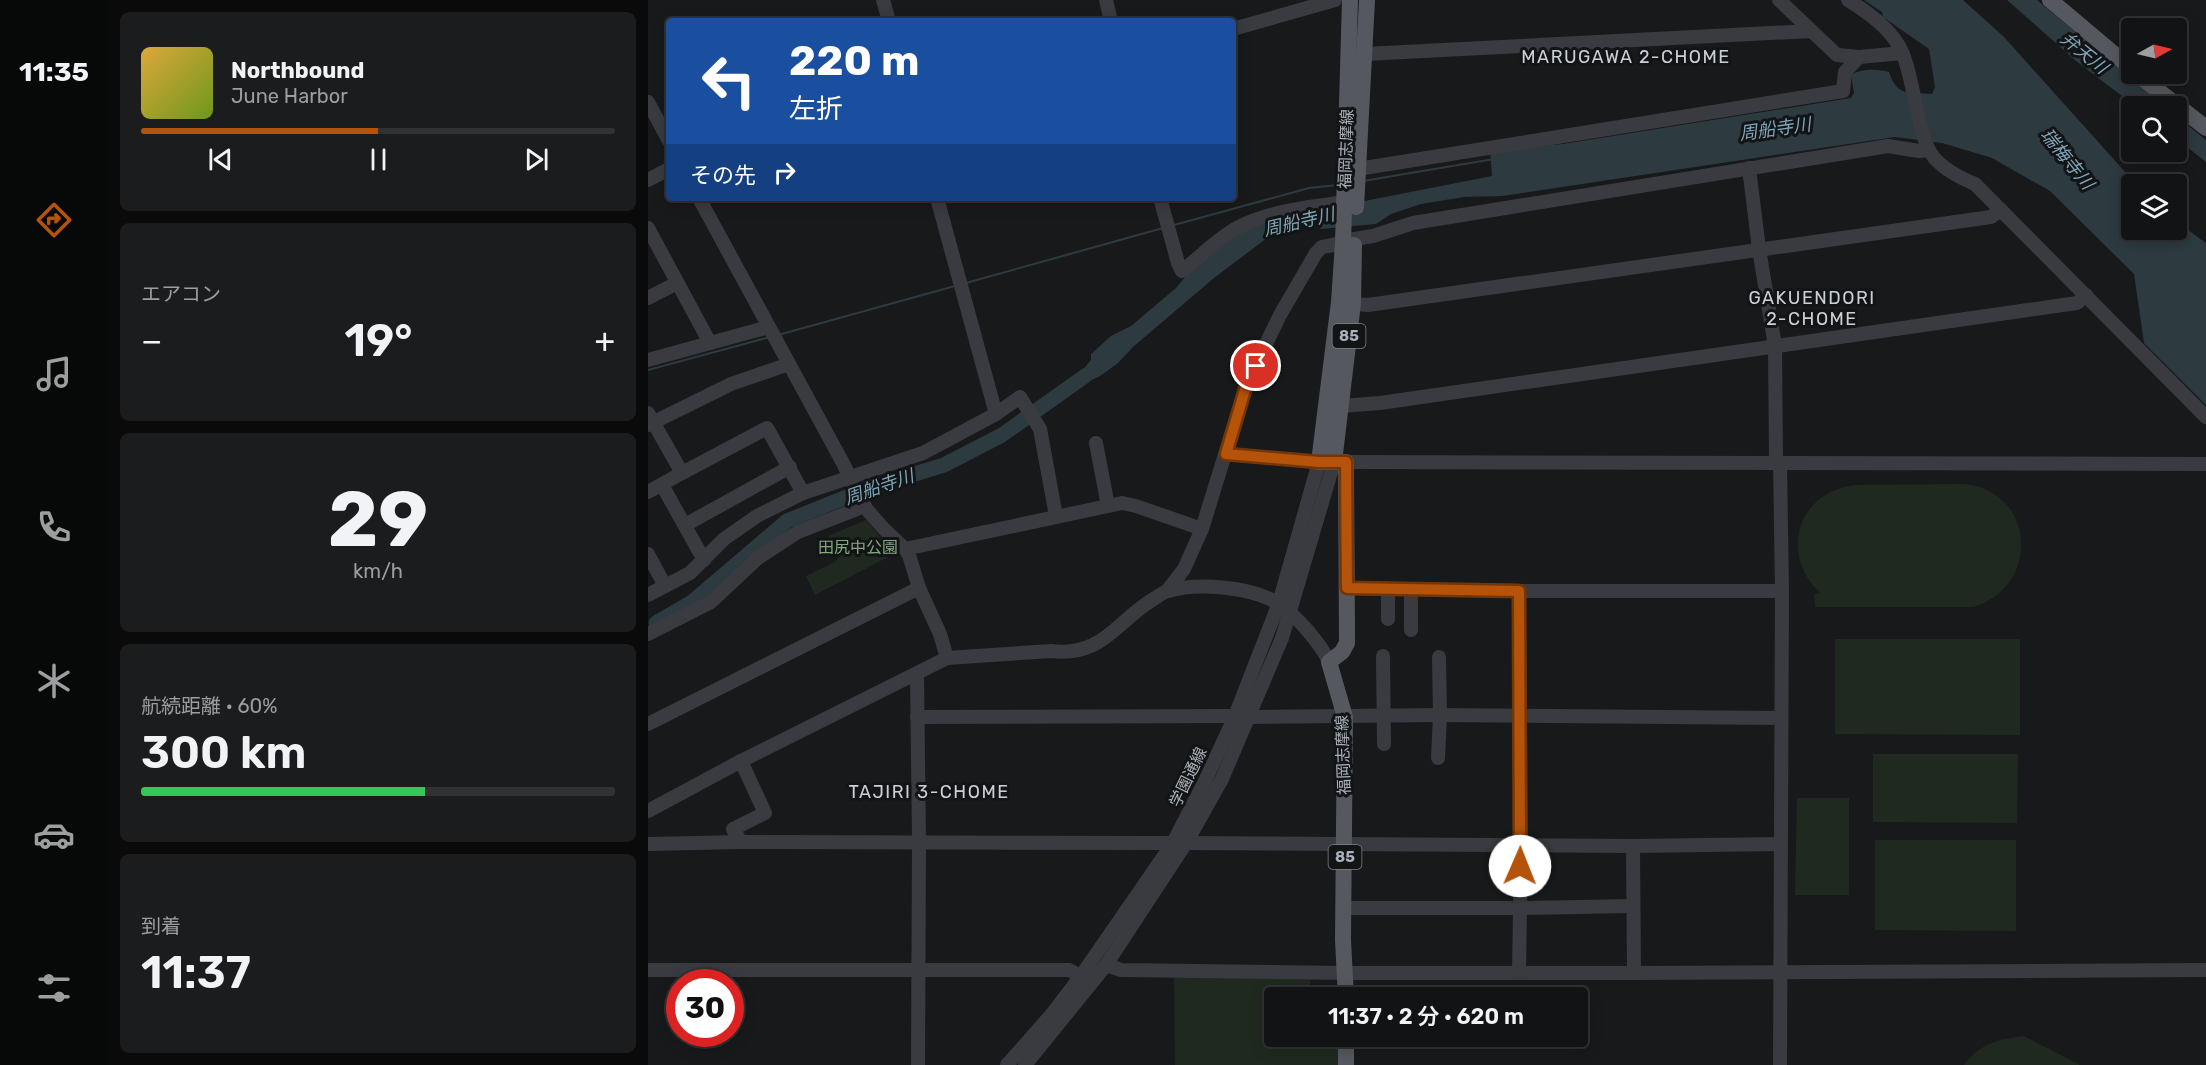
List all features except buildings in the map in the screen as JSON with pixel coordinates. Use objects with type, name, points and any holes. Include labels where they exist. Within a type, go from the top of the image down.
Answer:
[{"type":"main road","name":"福岡志摩線","points":[[1350,0],[1352,171]]},
{"type":"main road","name":"福岡志摩線","points":[[1333,462],[1341,406],[1350,239],[1345,202],[1352,171],[1365,54],[1367,0]]},
{"type":"main road","points":[[2050,0],[2121,60]]},
{"type":"main road","points":[[2150,84],[2206,128]]},
{"type":"main road","name":"85","points":[[1350,239],[1352,171]]},
{"type":"main road","name":"福岡志摩線","points":[[1346,303],[1333,462],[1347,588],[1347,643],[1342,652],[1329,662],[1345,717],[1343,940],[1346,987]]},
{"type":"main road","points":[[1346,1047],[1346,1065]]},
{"type":"street","points":[[883,0],[888,18]]},
{"type":"street","points":[[1106,0],[1110,18]]},
{"type":"street","points":[[1236,28],[1335,0]]},
{"type":"street","points":[[1779,0],[1837,55],[1859,57],[1902,52]]},
{"type":"street","points":[[1848,0],[1884,26],[1902,52],[1928,150],[1940,163],[1959,177],[1975,184],[2206,417]]},
{"type":"street","points":[[1349,48],[1365,54],[1812,31]]},
{"type":"street","points":[[1352,171],[1844,91],[1845,72],[1859,57]]},
{"type":"street","points":[[650,109],[666,136]]},
{"type":"street","points":[[648,811],[741,761],[947,658],[1051,651],[1068,653],[1084,649],[1110,635],[1146,604],[1167,591],[1184,569],[1202,529],[1247,383],[1280,315],[1316,253],[1322,247],[1350,239],[1373,236],[1413,224],[1749,168],[1888,146],[1919,151],[1928,150]]},
{"type":"street","points":[[1749,168],[1759,249],[1775,346],[1782,591],[1780,1065]]},
{"type":"street","points":[[648,180],[666,170]]},
{"type":"street","points":[[701,201],[864,505],[905,549],[919,588],[940,634],[947,658]]},
{"type":"street","points":[[938,201],[996,414]]},
{"type":"street","points":[[1161,201],[1182,272],[1236,229],[1250,222],[1285,212],[1345,202]]},
{"type":"street","points":[[1346,303],[1368,305],[1992,217],[2001,210]]},
{"type":"street","points":[[648,228],[710,343]]},
{"type":"street","points":[[648,298],[677,284]]},
{"type":"street","points":[[1341,406],[1380,403],[2077,303],[2086,295]]},
{"type":"street","points":[[648,360],[769,327]]},
{"type":"street","points":[[682,473],[650,420],[730,384],[789,364]]},
{"type":"street","points":[[648,595],[690,573],[739,528],[757,516],[803,493],[923,453],[996,414],[1020,398],[1040,429],[1056,516]]},
{"type":"street","points":[[648,492],[767,428],[803,493]]},
{"type":"street","points":[[1096,443],[1108,506]]},
{"type":"street","points":[[1226,454],[1333,462],[2206,464]]},
{"type":"street","name":"学園通線","points":[[1007,1065],[1052,1014],[1180,843],[1206,779],[1284,607],[1333,462]]},
{"type":"street","points":[[686,525],[790,467]]},
{"type":"street","points":[[662,484],[704,560]]},
{"type":"street","points":[[905,549],[1122,503],[1202,529]]},
{"type":"street","points":[[648,634],[711,602],[758,558],[798,532],[864,505]]},
{"type":"street","points":[[648,554],[665,586]]},
{"type":"street","points":[[1167,591],[1191,587],[1241,590],[1284,607],[1315,640],[1329,662]]},
{"type":"street","points":[[648,724],[919,588]]},
{"type":"street","points":[[1347,588],[1519,591],[1782,591]]},
{"type":"street","points":[[1388,588],[1388,619]]},
{"type":"street","points":[[1411,630],[1412,589]]},
{"type":"street","points":[[1519,591],[1521,844],[1519,973]]},
{"type":"street","name":"学園通線","points":[[1026,1065],[1106,965],[1222,779],[1282,638],[1284,607]]},
{"type":"street","points":[[1383,656],[1384,744]]},
{"type":"street","points":[[1438,758],[1439,657]]},
{"type":"street","points":[[917,675],[918,1065]]},
{"type":"street","points":[[1250,717],[1440,715],[1781,718]]},
{"type":"street","points":[[917,717],[1235,716]]},
{"type":"street","points":[[741,761],[765,813],[733,829],[741,842]]},
{"type":"street","points":[[648,844],[919,842],[1633,846],[1781,844]]},
{"type":"street","points":[[1633,846],[1634,973]]},
{"type":"street","points":[[1344,908],[1632,906]]},
{"type":"street","points":[[1106,965],[1121,970],[1346,973],[2206,970]]},
{"type":"street","points":[[648,970],[1068,970],[1081,976]]},
{"type":"green space","points":[[1964,484],[1988,490],[2005,503],[2016,521],[2021,541],[2019,561],[2010,580],[1995,596],[1973,607],[1815,607],[1814,594],[1820,593],[1807,577],[1800,561],[1798,544],[1800,527],[1808,512],[1819,499],[1835,490],[1855,485]]},
{"type":"green space","name":"田尻中公園","points":[[866,520],[891,550],[890,556],[815,595],[806,576],[835,562],[838,558],[828,536]]},
{"type":"green space","points":[[1835,639],[2020,639],[2020,735],[1835,734]]},
{"type":"green space","points":[[1873,754],[2018,754],[2017,823],[1873,822]]},
{"type":"green space","points":[[1797,798],[1849,798],[1849,895],[1795,895]]},
{"type":"green space","points":[[1875,840],[2016,840],[2016,931],[1875,930]]},
{"type":"green space","points":[[1310,975],[1310,987],[1264,987],[1264,1047],[1338,1047],[1338,1065],[1175,1065],[1174,977]]},
{"type":"green space","points":[[2024,1036],[2080,1065],[1964,1065],[1983,1047],[1991,1043]]},
{"type":"water","name":"瑞梅寺川","points":[[1864,0],[1963,0],[2004,37],[2127,174],[2121,174],[2121,240],[2187,240],[2187,229],[2206,243],[2206,405],[2144,343],[2134,274],[2050,191],[1992,158],[1942,143],[1895,137],[1502,196],[1464,197],[1421,204],[1391,214],[1376,224],[1321,229],[1309,222],[1279,229],[1214,278],[1133,347],[1118,363],[1100,376],[1073,389],[1065,384],[1081,372],[1091,360],[1091,354],[1111,336],[1131,326],[1176,288],[1192,269],[1240,230],[1267,220],[1492,176],[1490,150],[1563,144],[1851,98],[1854,93],[1851,75],[1865,70],[1889,72],[1896,86],[1905,92],[1932,94],[1935,87],[1929,49],[1883,17],[1882,12]]},
{"type":"water","name":"弁天川","points":[[2007,0],[2037,0],[2121,70],[2121,84],[2138,84],[2153,96],[2122,96],[2076,61]]},
{"type":"water","points":[[2187,125],[2206,140],[2206,162],[2187,147]]},
{"type":"waterway","points":[[1363,181],[1494,159]]},
{"type":"waterway","points":[[1174,225],[1309,188],[1337,185]]},
{"type":"waterway","points":[[966,283],[1163,228]]},
{"type":"waterway","points":[[778,335],[955,286]]},
{"type":"waterway","points":[[648,370],[770,337]]},
{"type":"waterway","name":"周船寺川","points":[[656,623],[692,602],[787,521],[869,488],[944,465],[1002,435],[1085,376]]},
{"type":"district","name":"MARUGAWA 2-CHOME","points":[[1626,57]]},
{"type":"district","name":"GAKUENDORI 2-CHOME","points":[[1812,308]]},
{"type":"district","name":"TAJIRI 3-CHOME","points":[[929,792]]},
{"type":"route","points":[[1256,366],[1247,383],[1226,454],[1269,459],[1346,462],[1347,588],[1519,591],[1520,866]]}]
